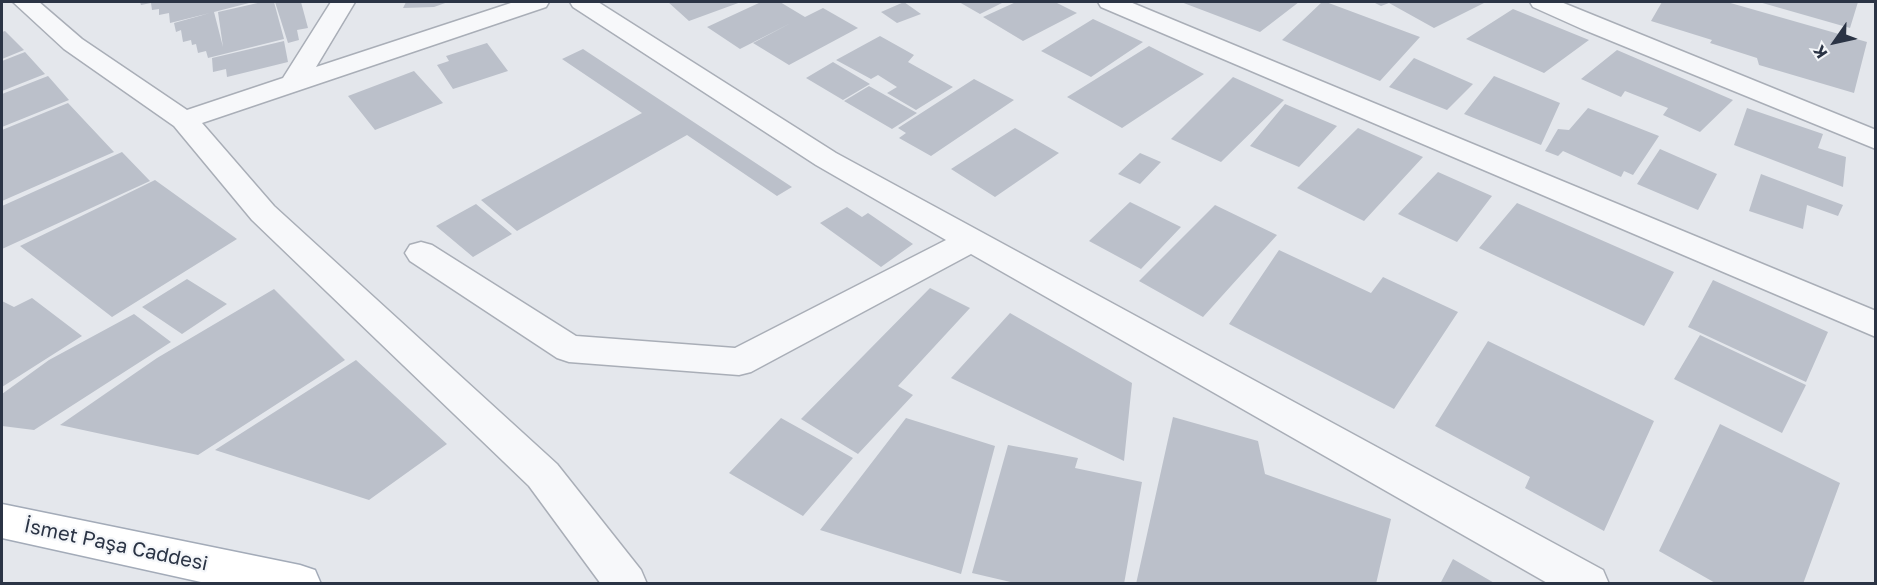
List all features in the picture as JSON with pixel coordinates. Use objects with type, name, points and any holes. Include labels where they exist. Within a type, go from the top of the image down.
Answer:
[{"type":"main road","name":"İsmet Paşa Caddesi","points":[[2,521],[300,584]]},
{"type":"street","points":[[25,2],[73,44],[184,120],[263,213],[543,475],[626,584]]},
{"type":"street","points":[[293,84],[343,2]]},
{"type":"street","points":[[184,120],[537,2]]},
{"type":"street","points":[[582,2],[826,159],[1588,584]]},
{"type":"street","points":[[1110,2],[1875,325]]},
{"type":"street","points":[[1542,2],[1875,140]]},
{"type":"street","points":[[421,253],[569,349],[739,362],[972,240]]},
{"type":"building","points":[[140,2],[253,2],[214,12],[223,47],[218,12],[262,2],[274,2],[284,39],[208,58],[206,51],[198,53],[196,44],[192,45],[191,40],[183,42],[181,30],[176,32],[174,23],[210,13],[170,23],[169,13],[159,15],[159,9],[152,10],[151,3],[141,5]]},
{"type":"building","points":[[275,2],[301,2],[308,28],[297,30],[299,40],[288,43]]},
{"type":"building","points":[[406,2],[448,2],[434,7],[403,8]]},
{"type":"building","points":[[668,2],[741,2],[689,21]]},
{"type":"building","points":[[761,2],[780,2],[805,17],[823,8],[858,28],[789,65],[753,43],[791,23],[740,49],[707,27]]},
{"type":"building","points":[[904,2],[921,14],[897,23],[881,12]]},
{"type":"building","points":[[959,2],[1004,2],[980,14]]},
{"type":"building","points":[[1016,2],[1055,2],[1077,13],[1023,41],[983,17]]},
{"type":"building","points":[[1181,2],[1299,2],[1260,32]]},
{"type":"building","points":[[1322,2],[1420,37],[1380,81],[1282,40]]},
{"type":"building","points":[[1373,2],[1486,2],[1434,28],[1389,3],[1381,6]]},
{"type":"building","points":[[1662,2],[1727,2],[1867,42],[1854,93],[1759,65],[1757,58],[1710,43],[1712,40],[1651,21]]},
{"type":"building","points":[[1759,2],[1858,2],[1850,28]]},
{"type":"building","points":[[1513,9],[1589,40],[1544,73],[1466,39]]},
{"type":"building","points":[[1093,19],[1143,42],[1091,77],[1041,51]]},
{"type":"building","points":[[5,31],[24,50],[2,59],[2,32]]},
{"type":"building","points":[[880,36],[914,55],[908,62],[953,87],[916,110],[887,93],[897,87],[878,75],[871,79],[836,60]]},
{"type":"building","points":[[284,41],[288,62],[227,77],[226,69],[213,72],[212,58]]},
{"type":"building","points":[[487,43],[508,71],[453,89],[437,65],[449,61],[446,56]]},
{"type":"building","points":[[1149,46],[1204,74],[1122,128],[1067,97]]},
{"type":"building","points":[[583,49],[792,187],[777,196],[687,135],[517,231],[481,200],[642,113],[562,59]]},
{"type":"building","points":[[1617,50],[1733,100],[1700,132],[1663,115],[1668,108],[1625,91],[1621,97],[1581,79]]},
{"type":"building","points":[[25,52],[45,74],[2,91],[2,61]]},
{"type":"building","points":[[1414,58],[1473,84],[1447,110],[1389,87]]},
{"type":"building","points":[[833,62],[870,84],[843,100],[806,78]]},
{"type":"building","points":[[414,71],[443,103],[375,130],[348,96]]},
{"type":"building","points":[[48,76],[69,100],[2,127],[2,94]]},
{"type":"building","points":[[1494,76],[1560,103],[1541,145],[1464,114]]},
{"type":"building","points":[[1233,77],[1284,100],[1221,162],[1171,139]]},
{"type":"building","points":[[974,79],[1014,100],[931,156],[899,138],[906,133],[898,128]]},
{"type":"building","points":[[869,86],[917,113],[892,129],[844,101]]},
{"type":"building","points":[[68,103],[114,152],[2,201],[2,130]]},
{"type":"building","points":[[1285,104],[1337,126],[1299,167],[1250,146]]},
{"type":"building","points":[[1588,108],[1659,136],[1633,175],[1624,171],[1621,177],[1563,151],[1558,156],[1545,151],[1558,129],[1569,130]]},
{"type":"building","points":[[1747,108],[1823,134],[1818,148],[1846,157],[1843,187],[1734,145]]},
{"type":"building","points":[[1015,128],[1059,153],[995,197],[951,169]]},
{"type":"building","points":[[1358,128],[1423,157],[1364,221],[1297,188]]},
{"type":"building","points":[[1660,149],[1717,174],[1698,210],[1637,184]]},
{"type":"building","points":[[122,152],[150,181],[2,249],[2,206]]},
{"type":"building","points":[[1140,153],[1161,162],[1140,184],[1118,174]]},
{"type":"building","points":[[1438,172],[1492,196],[1457,242],[1398,214]]},
{"type":"building","points":[[1761,174],[1843,205],[1838,216],[1807,205],[1803,229],[1749,211]]},
{"type":"building","points":[[155,180],[237,239],[112,317],[20,246]]},
{"type":"building","points":[[1130,202],[1181,227],[1141,269],[1089,241]]},
{"type":"building","points":[[1517,203],[1674,272],[1644,326],[1479,248]]},
{"type":"building","points":[[476,204],[512,234],[473,257],[436,226]]},
{"type":"building","points":[[1215,205],[1277,235],[1203,317],[1139,281]]},
{"type":"building","points":[[847,207],[862,217],[868,213],[913,244],[881,267],[820,223]]},
{"type":"building","points":[[1279,250],[1371,293],[1383,277],[1458,312],[1394,409],[1229,324]]},
{"type":"building","points":[[187,279],[227,304],[182,334],[142,307]]},
{"type":"building","points":[[1713,280],[1828,332],[1806,382],[1688,327]]},
{"type":"building","points":[[930,288],[970,308],[898,386],[913,395],[858,454],[801,419]]},
{"type":"building","points":[[274,289],[345,360],[198,455],[60,425],[157,358]]},
{"type":"building","points":[[32,298],[82,336],[2,387],[2,301],[14,307]]},
{"type":"building","points":[[1010,313],[1132,383],[1124,461],[951,378]]},
{"type":"building","points":[[134,314],[171,342],[34,430],[2,426],[2,394],[49,360]]},
{"type":"building","points":[[1700,335],[1806,385],[1782,433],[1674,379]]},
{"type":"building","points":[[1488,341],[1654,421],[1604,531],[1525,488],[1530,477],[1435,426]]},
{"type":"building","points":[[356,360],[447,444],[369,500],[215,450]]},
{"type":"building","points":[[1173,417],[1258,441],[1265,474],[1391,519],[1376,584],[1136,584]]},
{"type":"building","points":[[781,418],[853,458],[803,516],[729,473]]},
{"type":"building","points":[[906,418],[995,446],[961,574],[820,530]]},
{"type":"building","points":[[1720,424],[1840,483],[1803,584],[1717,584],[1659,551]]},
{"type":"building","points":[[1008,445],[1078,458],[1075,468],[1142,482],[1124,584],[1019,584],[972,573]]},
{"type":"building","points":[[1453,559],[1496,584],[1440,584]]}]
